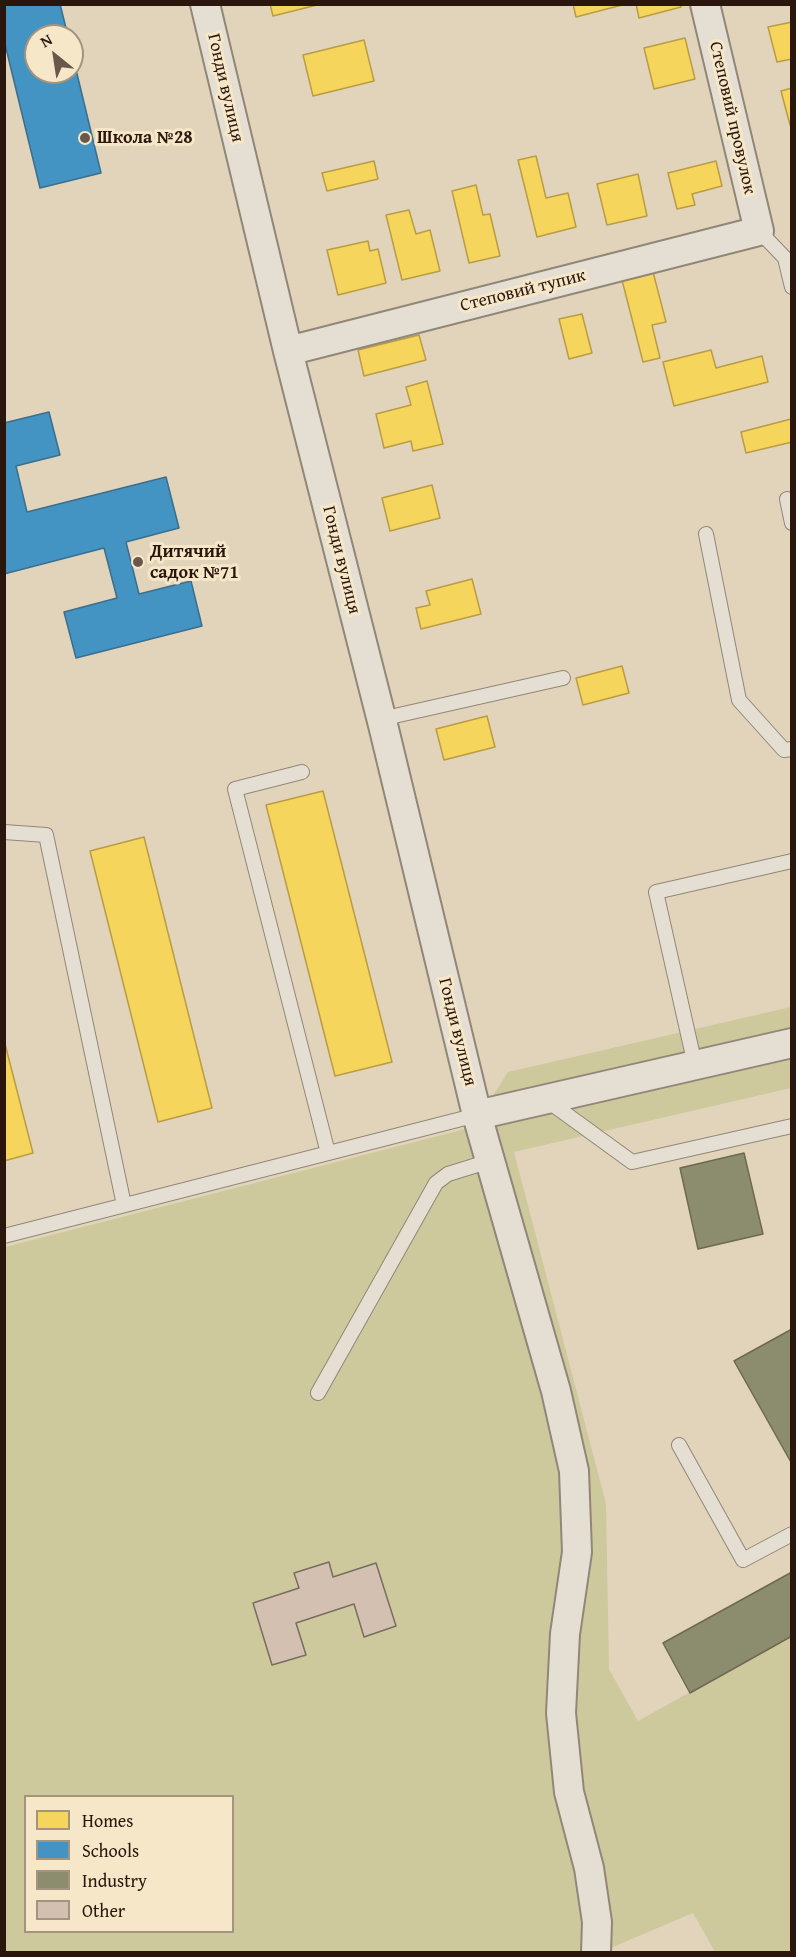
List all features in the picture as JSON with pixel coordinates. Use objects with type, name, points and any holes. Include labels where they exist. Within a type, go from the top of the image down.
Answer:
[{"type":"street","name":"Гонди вулиця","points":[[205,4],[288,351],[381,719],[477,1115],[556,1391],[574,1471],[577,1552],[565,1634],[561,1713],[569,1791],[589,1868],[597,1922],[596,1953]]},
{"type":"street","name":"Степовий провулок","points":[[705,4],[759,231]]},
{"type":"street","name":"Степовий тупик","points":[[288,351],[759,231]]},
{"type":"street","points":[[477,1115],[792,1043]]},
{"type":"lane","points":[[759,231],[785,258],[792,287]]},
{"type":"lane","points":[[787,499],[792,523]]},
{"type":"lane","points":[[706,534],[739,700],[784,750],[792,749]]},
{"type":"lane","points":[[381,719],[563,678]]},
{"type":"lane","points":[[303,772],[235,789],[328,1153]]},
{"type":"lane","points":[[4,832],[46,835],[124,1205]]},
{"type":"lane","points":[[695,1065],[656,892],[792,861]]},
{"type":"lane","points":[[545,1099],[632,1162],[792,1126]]},
{"type":"lane","points":[[4,1236],[477,1115]]},
{"type":"lane","points":[[318,1393],[436,1183],[448,1174],[490,1161]]},
{"type":"lane","points":[[679,1444],[743,1560],[792,1534]]},
{"type":"shaded area","points":[[791,1007],[791,1088],[514,1152],[606,1504],[609,1669],[638,1721],[791,1636],[791,1952],[715,1952],[693,1913],[601,1952],[5,1952],[5,1247],[473,1127],[508,1072]]},
{"type":"building: Homes","points":[[270,4],[321,4],[273,16]]},
{"type":"building: Homes","points":[[573,4],[626,4],[576,17]]},
{"type":"building: Homes","points":[[636,4],[680,4],[681,7],[639,18]]},
{"type":"building: Homes","points":[[792,22],[792,59],[777,62],[768,27]]},
{"type":"building: Homes","points":[[685,38],[695,79],[654,89],[644,48]]},
{"type":"building: Homes","points":[[364,40],[374,81],[313,96],[303,55]]},
{"type":"building: Homes","points":[[792,88],[792,124],[790,125],[781,91]]},
{"type":"building: Homes","points":[[536,156],[546,198],[568,193],[576,227],[537,237],[518,160]]},
{"type":"building: Homes","points":[[374,161],[378,179],[327,191],[322,173]]},
{"type":"building: Homes","points":[[716,161],[722,186],[692,194],[695,205],[677,209],[668,173]]},
{"type":"building: Homes","points":[[638,174],[647,216],[607,225],[597,184]]},
{"type":"building: Homes","points":[[476,185],[483,215],[490,214],[500,256],[469,263],[452,191]]},
{"type":"building: Homes","points":[[409,210],[416,234],[430,230],[440,271],[402,280],[386,215]]},
{"type":"building: Homes","points":[[368,241],[370,251],[378,249],[386,283],[338,295],[327,250]]},
{"type":"building: Homes","points":[[653,272],[666,322],[652,325],[660,358],[643,362],[622,280]]},
{"type":"building: Homes","points":[[582,314],[592,353],[569,359],[559,319]]},
{"type":"building: Homes","points":[[419,335],[426,360],[364,376],[358,350]]},
{"type":"building: Homes","points":[[711,350],[716,368],[762,356],[768,382],[674,406],[663,362]]},
{"type":"building: Homes","points":[[427,381],[443,444],[413,451],[411,441],[384,448],[376,414],[411,405],[406,387]]},
{"type":"building: Homes","points":[[791,419],[792,442],[746,453],[741,432]]},
{"type":"building: Homes","points":[[432,485],[440,518],[390,531],[382,498]]},
{"type":"building: Homes","points":[[472,579],[481,614],[421,629],[416,608],[430,605],[426,591]]},
{"type":"building: Homes","points":[[622,666],[629,693],[583,705],[576,678]]},
{"type":"building: Homes","points":[[487,716],[495,747],[444,760],[436,729]]},
{"type":"building: Homes","points":[[323,791],[392,1062],[335,1076],[266,805]]},
{"type":"building: Homes","points":[[144,837],[212,1108],[158,1122],[90,851]]},
{"type":"building: Homes","points":[[4,1040],[33,1153],[4,1161]]},
{"type":"building: Schools","points":[[4,4],[60,4],[65,24],[24,24],[24,84],[79,84],[101,173],[40,188],[4,40]]},
{"type":"building: Schools","points":[[49,412],[60,455],[16,466],[27,512],[166,477],[179,528],[126,542],[139,594],[191,581],[202,626],[76,658],[64,612],[117,598],[104,548],[4,574],[4,423]]},
{"type":"building: Industry","points":[[744,1153],[763,1234],[698,1249],[680,1168]]},
{"type":"building: Industry","points":[[792,1329],[792,1464],[734,1361]]},
{"type":"building: Industry","points":[[792,1572],[792,1636],[690,1693],[663,1643]]},
{"type":"building: Other","points":[[329,1562],[333,1577],[376,1563],[396,1626],[364,1637],[354,1604],[296,1623],[306,1655],[272,1665],[253,1603],[299,1588],[294,1573]]},
{"type":"place","name":"Школа №28","points":[[85,138]]},
{"type":"place","name":"Дитячий садок №71","points":[[138,562]]}]
